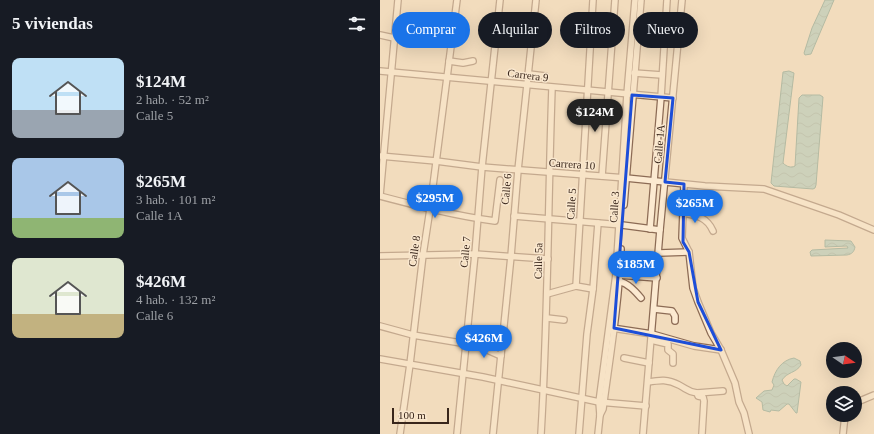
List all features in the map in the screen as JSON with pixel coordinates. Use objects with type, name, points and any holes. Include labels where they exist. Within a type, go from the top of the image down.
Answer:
[{"type":"street","points":[[397,12],[398,0]]},
{"type":"street","name":"Calle 8","points":[[400,434],[457,0]]},
{"type":"street","name":"Calle 7","points":[[457,434],[467,344],[482,167],[500,0]]},
{"type":"street","name":"Calle 6","points":[[493,434],[536,0]]},
{"type":"street","name":"Calle 5","points":[[576,286],[589,91],[593,0]]},
{"type":"street","points":[[602,176],[615,0]]},
{"type":"street","name":"Calle 3","points":[[598,434],[600,415],[603,409],[602,402],[618,278],[635,0]]},
{"type":"street","name":"Calle 3","points":[[630,94],[634,73],[641,0]]},
{"type":"street","points":[[650,229],[667,0]]},
{"type":"street","name":"Calle 1A","points":[[644,434],[660,230],[682,0]]},
{"type":"street","points":[[380,35],[392,38]]},
{"type":"street","points":[[393,48],[382,156],[380,195],[430,209],[478,219],[495,220],[500,180]]},
{"type":"street","points":[[449,62],[463,63],[473,61]]},
{"type":"street","name":"Carrera 9","points":[[380,71],[673,98]]},
{"type":"street","points":[[634,73],[662,75]]},
{"type":"street","points":[[529,74],[545,76]]},
{"type":"street","name":"Calle 5a","points":[[541,434],[544,390],[552,88]]},
{"type":"street","name":"Carrera 10","points":[[382,156],[482,167],[654,180],[705,186],[764,189],[839,215],[874,230]]},
{"type":"street","points":[[684,184],[682,238],[689,252],[693,288],[711,333],[721,350],[735,383],[749,434]]},
{"type":"street","points":[[682,213],[693,214],[707,221],[713,231]]},
{"type":"street","points":[[514,216],[580,221],[660,230]]},
{"type":"street","points":[[579,434],[598,223]]},
{"type":"street","points":[[659,253],[689,252]]},
{"type":"street","points":[[380,256],[475,254],[548,259]]},
{"type":"street","points":[[618,278],[657,278]]},
{"type":"street","points":[[618,278],[634,289],[642,298]]},
{"type":"street","points":[[547,294],[576,286],[593,289]]},
{"type":"street","points":[[654,309],[672,311],[675,316],[675,321]]},
{"type":"street","points":[[546,318],[564,320]]},
{"type":"street","points":[[380,326],[413,335],[476,345],[501,356]]},
{"type":"street","points":[[612,328],[694,346],[721,350]]},
{"type":"street","points":[[476,345],[502,335]]},
{"type":"street","points":[[652,337],[668,344],[668,350],[673,354],[673,364]]},
{"type":"street","points":[[624,358],[649,363]]},
{"type":"street","points":[[380,359],[464,374],[602,402],[646,406]]},
{"type":"street","points":[[648,382],[662,379],[682,386],[688,392],[697,393],[723,391]]},
{"type":"street","points":[[697,393],[698,396],[704,399],[702,434]]},
{"type":"street","points":[[862,400],[874,395]]},
{"type":"street","points":[[843,434],[844,422]]},
{"type":"highlighted area","points":[[632,95],[673,98],[665,182],[684,184],[683,242],[689,252],[698,302],[721,350],[614,328]]},
{"type":"water","points":[[825,0],[834,0],[811,54],[805,55],[804,53],[812,28]]},
{"type":"water","points":[[789,71],[794,73],[783,163],[788,166],[795,166],[799,98],[802,95],[820,95],[823,97],[816,185],[813,189],[774,186],[771,183],[783,72]]},
{"type":"water","points":[[825,240],[851,241],[855,249],[847,255],[811,256],[810,252],[812,250],[848,248],[847,246],[825,247]]},
{"type":"water","points":[[794,358],[800,361],[801,365],[797,370],[786,375],[782,380],[787,386],[794,379],[801,382],[797,413],[789,404],[779,411],[771,410],[770,412],[763,410],[762,402],[756,398],[764,391],[772,390],[774,385],[772,382],[777,370],[783,363]]}]
